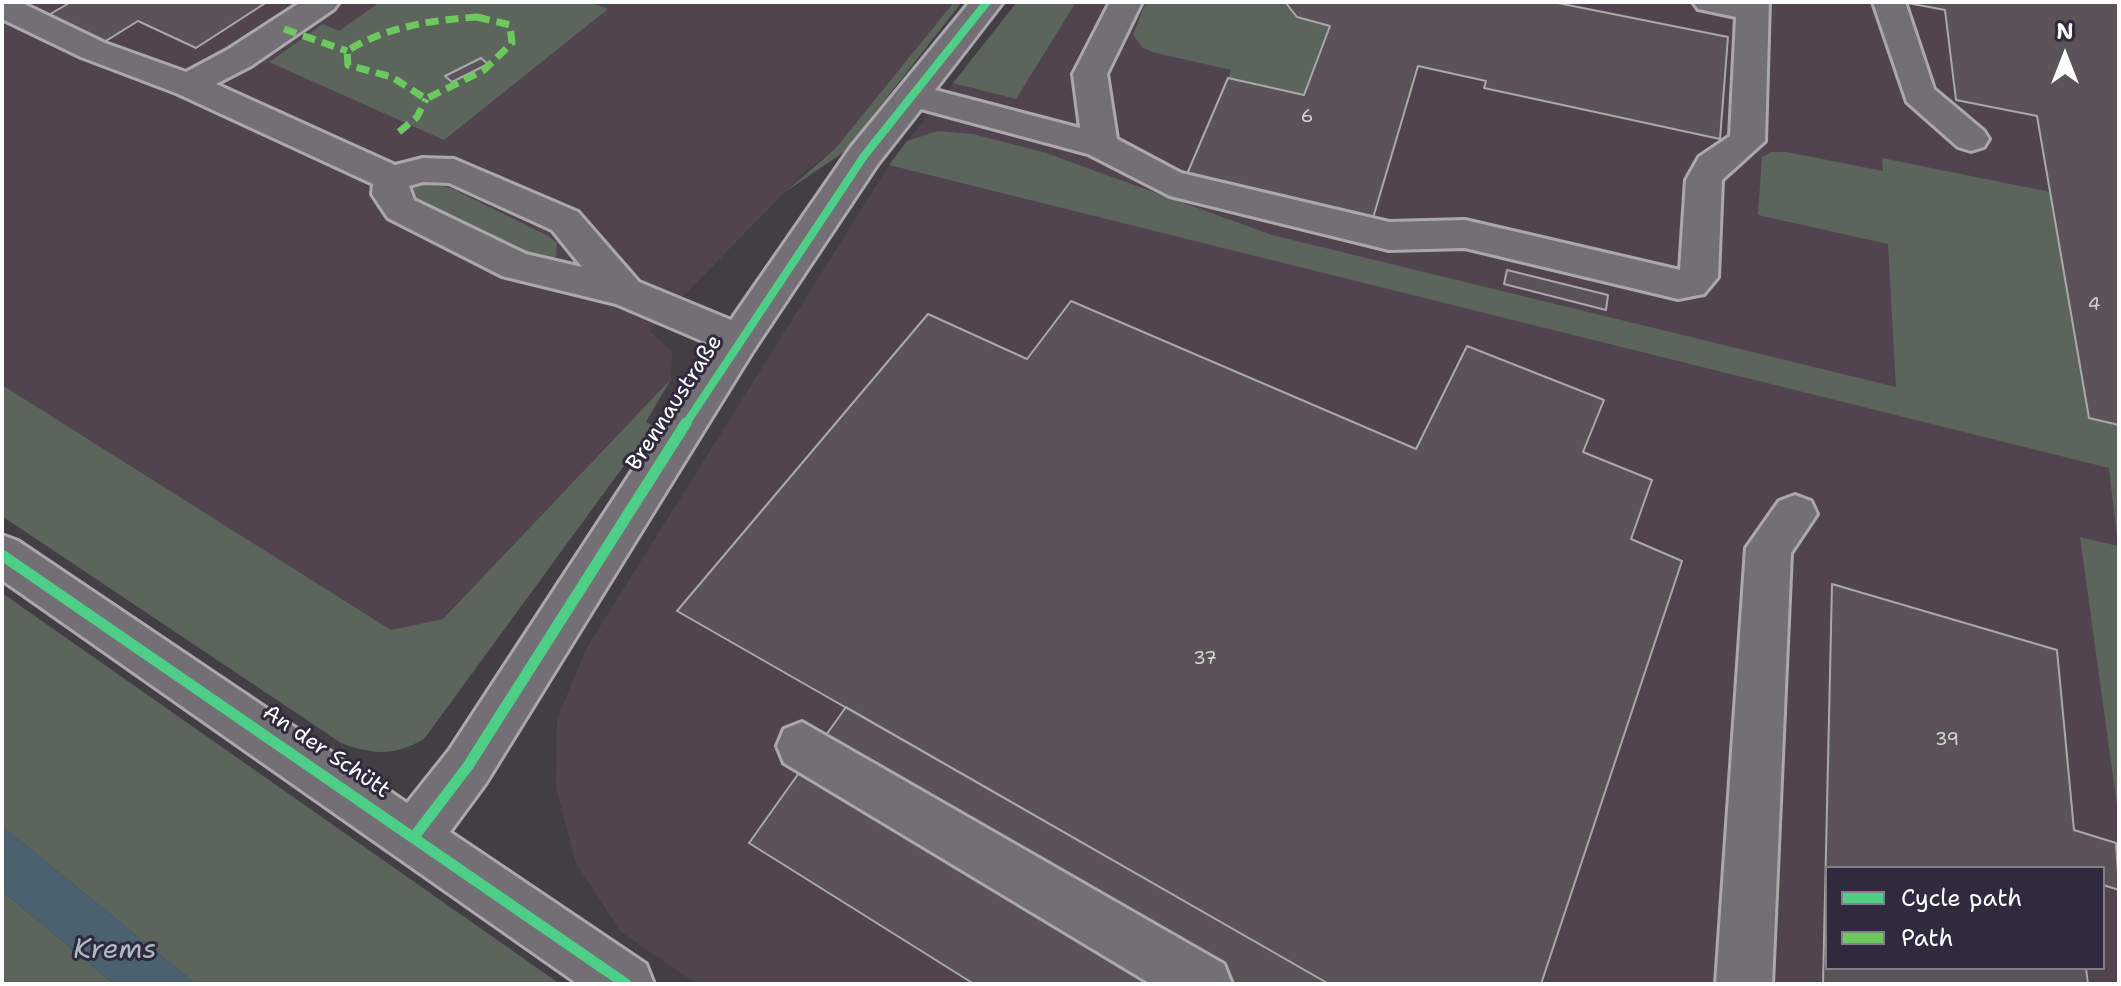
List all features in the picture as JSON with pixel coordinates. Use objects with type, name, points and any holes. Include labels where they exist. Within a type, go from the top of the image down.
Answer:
[{"type":"street","points":[[188,85],[239,58],[323,2]]},
{"type":"street","name":"Brennaustraße","points":[[414,837],[468,766],[739,340],[864,156],[987,2]]},
{"type":"street","points":[[1100,145],[1090,74],[1126,2]]},
{"type":"street","points":[[912,95],[1100,145],[1170,183],[1389,236],[1465,234],[1678,285],[1690,284],[1699,277],[1704,180],[1712,166],[1747,141],[1753,6],[1709,2]]},
{"type":"street","points":[[1889,2],[1919,94],[1971,139]]},
{"type":"street","points":[[2,6],[93,50],[188,85],[392,178],[423,170],[454,171],[565,221],[625,292]]},
{"type":"street","points":[[392,178],[390,194],[401,209],[516,266],[625,292],[739,340]]},
{"type":"street","points":[[1744,984],[1769,548],[1795,514]]},
{"type":"street","name":"An der Schütt","points":[[2,555],[626,984]]},
{"type":"street","points":[[802,746],[1204,984]]},
{"type":"shaded area","points":[[2,2],[954,2],[835,149],[804,172],[650,331],[672,352],[671,379],[443,619],[391,630],[2,385]]},
{"type":"shaded area","points":[[380,2],[589,2],[608,9],[444,140],[269,62],[323,24],[339,31]]},
{"type":"shaded area","points":[[954,2],[962,2],[844,152],[785,192],[835,149]]},
{"type":"shaded area","points":[[1017,2],[2119,2],[2119,984],[697,984],[621,932],[576,863],[556,788],[557,719],[586,649],[889,165]]},
{"type":"shaded area","points":[[1017,2],[1076,2],[1016,99],[953,83]]},
{"type":"shaded area","points":[[1146,2],[1285,2],[1297,17],[1330,26],[1304,95],[1228,78],[1231,70],[1143,48],[1133,35]]},
{"type":"shaded area","points":[[938,131],[973,134],[1043,152],[1272,235],[1896,387],[1888,244],[1758,215],[1762,157],[1772,152],[1787,152],[1883,171],[1882,158],[2050,192],[2089,418],[2119,425],[2119,820],[2080,537],[2118,546],[2109,468],[889,165],[907,141]]},
{"type":"shaded area","points":[[424,183],[451,188],[548,236],[557,243],[556,257],[541,262],[422,211],[408,193],[411,185]]},
{"type":"shaded area","points":[[671,379],[646,422],[653,426],[424,739],[393,751],[363,750],[341,743],[2,516],[2,385],[391,630],[443,619]]},
{"type":"shaded area","points":[[2,593],[560,984],[196,984],[2,826]]},
{"type":"shaded area","points":[[2,891],[114,984],[2,984]]},
{"type":"water","name":"Krems","points":[[2,826],[196,984],[114,984],[2,891]]},
{"type":"building","points":[[71,2],[267,2],[196,48],[138,21],[101,44],[45,17]]},
{"type":"building","points":[[1285,2],[1553,2],[1728,37],[1720,139],[1484,88],[1486,81],[1418,66],[1373,218],[1187,174],[1228,78],[1304,95],[1330,26],[1297,17]]},
{"type":"building","points":[[1902,2],[2119,2],[2119,425],[2089,418],[2037,116],[1956,100],[1945,10]]},
{"type":"building","points":[[481,58],[488,64],[452,82],[445,76]]},
{"type":"building","points":[[1507,270],[1608,295],[1606,310],[1504,284]]},
{"type":"building","points":[[1071,301],[1416,449],[1467,346],[1604,400],[1583,452],[1652,480],[1631,539],[1682,561],[1541,984],[1329,984],[677,611],[928,314],[1027,359]]},
{"type":"building","points":[[1832,584],[2057,650],[2074,830],[2116,843],[2119,890],[2105,886],[2105,866],[1826,866]]},
{"type":"building","points":[[846,707],[1329,984],[974,984],[749,843]]},
{"type":"building","points":[[1825,895],[1825,970],[2086,970],[2088,984],[1823,984]]},
{"type":"marked path","points":[[399,132],[417,117],[426,99],[484,70],[512,43],[510,25],[497,19],[477,17],[428,22],[379,35],[347,51],[348,65],[392,77],[426,99]]},
{"type":"marked path","points":[[284,29],[347,51]]},
{"type":"cycle path","points":[[414,837],[468,766],[739,340],[864,156],[987,2]]},
{"type":"cycle path","points":[[2,555],[626,984]]}]
